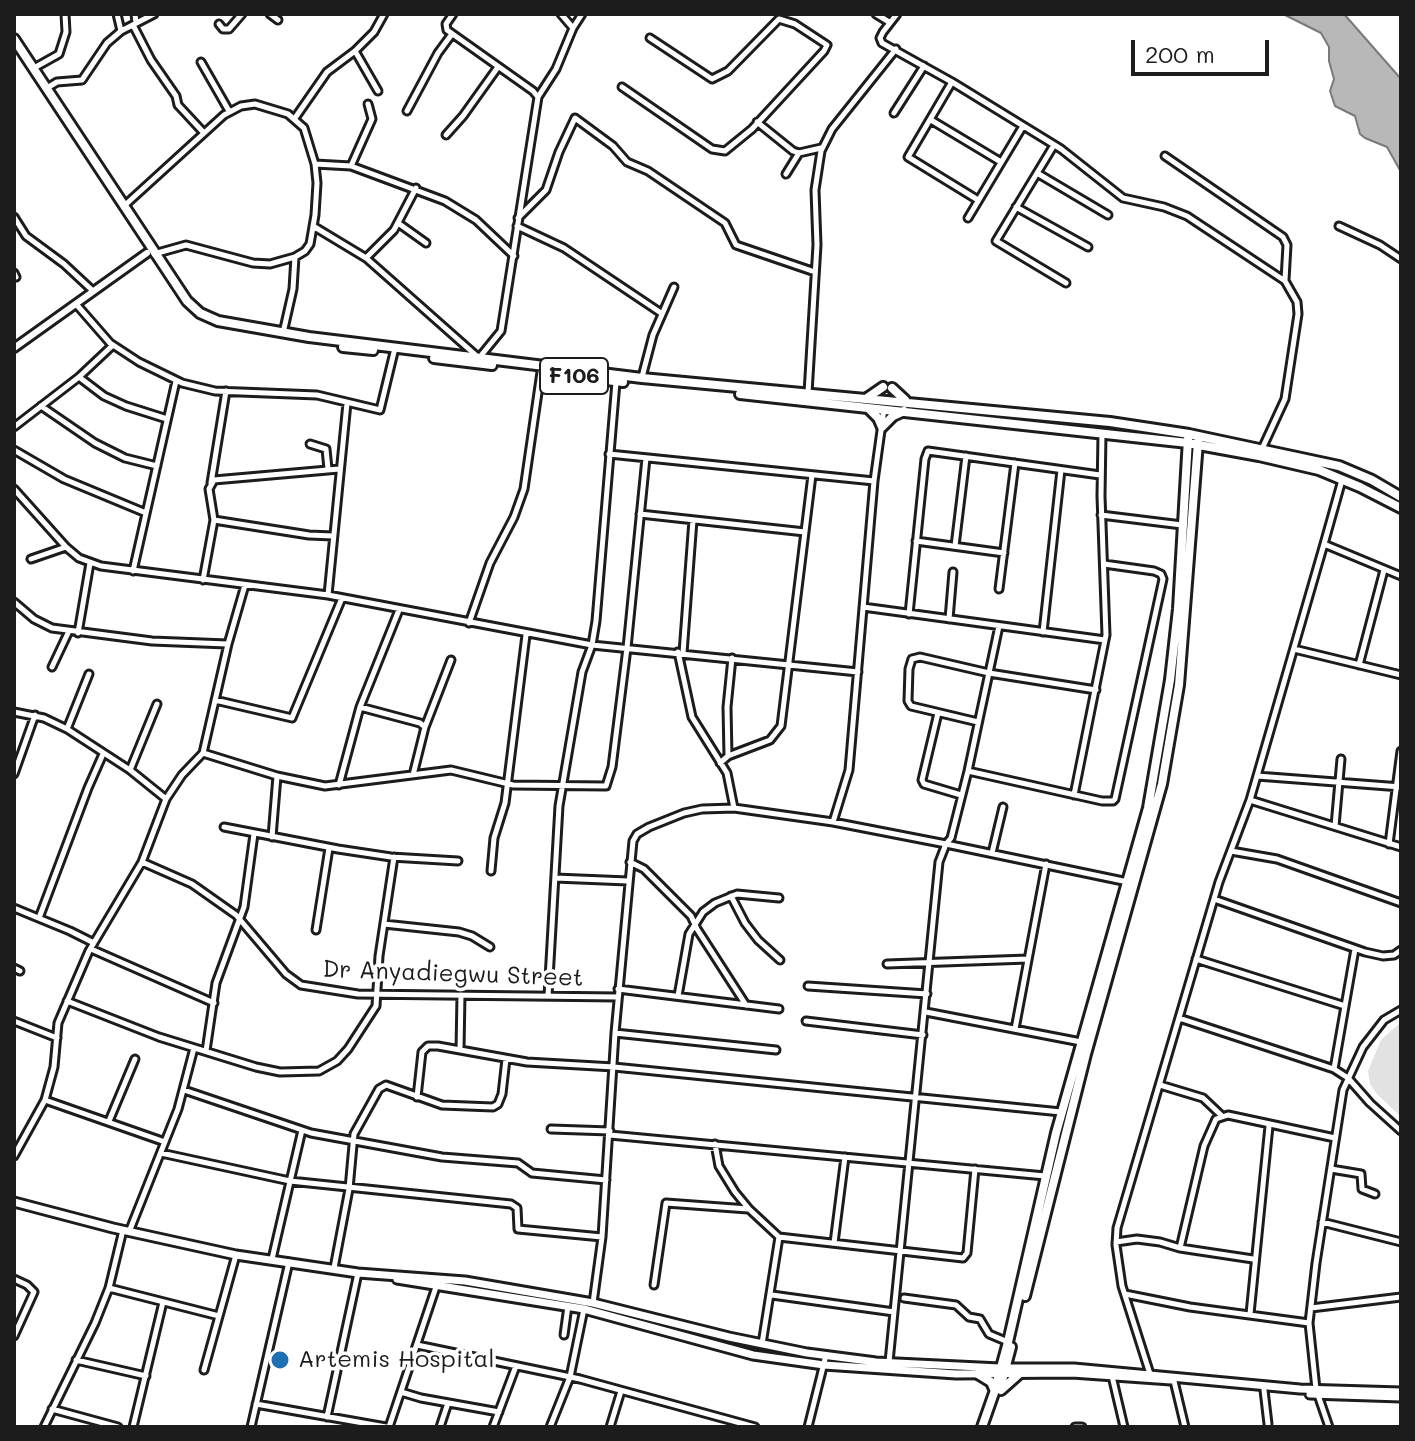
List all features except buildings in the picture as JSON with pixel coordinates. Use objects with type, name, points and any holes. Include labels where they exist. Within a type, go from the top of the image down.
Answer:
[{"type":"main road","name":"F106","points":[[14,39],[123,206],[183,305],[197,318],[235,331],[479,358],[616,381],[808,393],[867,403]]},
{"type":"main road","name":"F106","points":[[14,48],[151,253],[187,301],[200,313],[236,326],[310,340]]},
{"type":"main road","name":"F106","points":[[395,350],[541,372],[642,378],[691,386],[884,405],[1104,422],[1351,470],[1401,497]]},
{"type":"main road","points":[[887,388],[907,407],[882,427],[867,403],[887,388]]},
{"type":"main road","name":"F106","points":[[907,407],[1102,433],[1193,440]]},
{"type":"main road","points":[[985,1427],[1003,1371],[1071,1096],[1131,883],[1148,808],[1161,743],[1178,609],[1183,525],[1193,440]]},
{"type":"main road","points":[[1003,1371],[1062,1112],[1071,1096],[1082,1042],[1162,784],[1179,685],[1193,440]]},
{"type":"main road","name":"F106","points":[[1261,452],[1342,479],[1401,508]]},
{"type":"main road","points":[[14,1202],[236,1255],[593,1303],[753,1355],[824,1365],[978,1374],[1074,1368],[1317,1392]]},
{"type":"main road","points":[[375,1274],[436,1287],[465,1286],[826,1355],[1019,1374],[1072,1373],[1264,1390],[1401,1394]]},
{"type":"main road","points":[[978,1374],[991,1382],[996,1393]]},
{"type":"main road","points":[[996,1393],[1019,1374]]},
{"type":"street","points":[[34,68],[59,54],[66,32],[65,14]]},
{"type":"street","points":[[117,14],[121,31]]},
{"type":"street","points":[[135,14],[134,24],[151,60],[176,96],[178,105],[204,133]]},
{"type":"street","points":[[47,88],[57,82],[82,80],[107,43],[121,31],[154,14]]},
{"type":"street","points":[[219,24],[223,29],[229,29],[242,14]]},
{"type":"street","points":[[270,14],[278,20]]},
{"type":"street","points":[[295,118],[327,72],[374,32],[384,14]]},
{"type":"street","points":[[453,14],[445,27],[452,34],[538,97]]},
{"type":"street","points":[[561,14],[573,28]]},
{"type":"street","points":[[313,226],[366,258],[479,358],[501,331],[538,97],[556,69],[582,14]]},
{"type":"street","points":[[876,14],[889,22]]},
{"type":"street","points":[[897,14],[880,38],[882,43],[1054,145],[1123,198],[1164,207],[1187,216],[1285,281],[1297,302],[1298,314],[1285,399],[1261,452]]},
{"type":"street","points":[[622,87],[719,152],[725,151],[757,122],[827,45],[795,24],[779,19],[728,71],[712,79],[650,38]]},
{"type":"street","points":[[407,111],[438,53],[452,34]]},
{"type":"street","points":[[808,393],[815,272],[815,190],[822,148],[832,129],[896,49]]},
{"type":"street","points":[[355,51],[378,91]]},
{"type":"street","points":[[201,62],[229,111]]},
{"type":"street","points":[[894,113],[924,66]]},
{"type":"street","points":[[446,135],[498,67]]},
{"type":"street","points":[[952,82],[908,157],[978,200]]},
{"type":"street","points":[[14,348],[151,253],[186,245],[253,263],[270,264],[305,251],[310,244],[317,183],[315,164],[304,128],[295,118],[255,104],[229,111],[123,206]]},
{"type":"street","points":[[351,166],[372,119],[368,104]]},
{"type":"street","points":[[518,218],[546,190],[575,118],[613,146],[627,162],[648,171],[725,223],[736,245],[815,272]]},
{"type":"street","points":[[931,120],[1001,162]]},
{"type":"street","points":[[757,122],[793,151],[799,153],[822,148]]},
{"type":"street","points":[[968,218],[1023,126]]},
{"type":"street","points":[[1054,145],[996,241],[1066,283]]},
{"type":"street","points":[[786,174],[799,153]]},
{"type":"street","points":[[1165,156],[1283,237],[1287,245],[1285,281]]},
{"type":"street","points":[[315,164],[351,166],[445,201],[476,220],[514,256]]},
{"type":"street","points":[[1037,173],[1108,215]]},
{"type":"street","points":[[366,258],[398,223],[416,188]]},
{"type":"street","points":[[1016,207],[1088,247]]},
{"type":"street","points":[[14,217],[26,236],[64,264],[93,291]]},
{"type":"street","points":[[398,223],[426,243]]},
{"type":"street","points":[[517,226],[564,248],[661,313]]},
{"type":"street","points":[[1339,226],[1380,245],[1401,259]]},
{"type":"street","points":[[283,333],[293,289],[295,257]]},
{"type":"street","points":[[642,378],[661,313],[674,287]]},
{"type":"street","points":[[76,304],[113,345],[176,381],[194,387],[302,393],[380,410],[395,350]]},
{"type":"street","points":[[14,427],[79,377],[113,345]]},
{"type":"street","points":[[469,623],[490,563],[514,517],[524,489],[541,372]]},
{"type":"street","points":[[79,377],[104,396],[167,419]]},
{"type":"street","points":[[133,571],[176,381]]},
{"type":"street","points":[[548,996],[557,829],[582,672],[592,645],[596,621],[616,381]]},
{"type":"street","points":[[203,580],[214,520],[211,483],[226,391]]},
{"type":"street","points":[[328,595],[347,403]]},
{"type":"street","points":[[833,822],[848,781],[874,481],[884,405]]},
{"type":"street","points":[[41,406],[95,443],[125,458],[157,466]]},
{"type":"street","points":[[1074,795],[1105,640],[1100,475],[1102,433]]},
{"type":"street","points":[[310,444],[326,449],[328,469]]},
{"type":"street","points":[[14,450],[64,479],[146,513]]},
{"type":"street","points":[[909,614],[927,453],[936,451],[1100,475]]},
{"type":"street","points":[[609,454],[874,481]]},
{"type":"street","points":[[955,546],[966,456]]},
{"type":"street","points":[[203,753],[277,776],[325,786],[451,770],[513,785],[562,788],[606,786],[627,648],[646,458]]},
{"type":"street","points":[[999,589],[1015,463]]},
{"type":"street","points":[[211,483],[214,480],[339,469]]},
{"type":"street","points":[[1043,632],[1061,469]]},
{"type":"street","points":[[720,763],[728,756],[764,743],[776,735],[784,717],[812,475]]},
{"type":"street","points":[[1150,1374],[1125,1294],[1116,1242],[1117,1228],[1214,899],[1250,800],[1342,479]]},
{"type":"street","points":[[14,489],[66,547],[90,563],[328,595],[526,635],[592,645],[858,672]]},
{"type":"street","points":[[640,514],[805,532]]},
{"type":"street","points":[[1101,515],[1183,525]]},
{"type":"street","points":[[214,520],[333,536]]},
{"type":"street","points":[[693,520],[681,652],[692,717],[730,782],[734,808]]},
{"type":"street","points":[[916,541],[1004,553]]},
{"type":"street","points":[[1324,544],[1401,576]]},
{"type":"street","points":[[31,559],[66,547]]},
{"type":"street","points":[[78,633],[90,563]]},
{"type":"street","points":[[968,771],[1109,802],[1115,799],[1163,579],[1161,574],[1154,571],[1104,564]]},
{"type":"street","points":[[1359,665],[1384,570]]},
{"type":"street","points":[[949,619],[953,572]]},
{"type":"street","points":[[15,1152],[45,1100],[54,1067],[58,1023],[66,1001],[92,946],[142,862],[166,799],[182,775],[203,753],[245,585]]},
{"type":"street","points":[[215,700],[292,718],[342,598]]},
{"type":"street","points":[[14,602],[43,625],[78,633],[152,641],[228,644]]},
{"type":"street","points":[[863,607],[1105,640]]},
{"type":"street","points":[[339,785],[360,707],[399,610]]},
{"type":"street","points":[[889,1362],[939,862],[951,838],[999,626]]},
{"type":"street","points":[[52,667],[69,631]]},
{"type":"street","points":[[491,871],[492,849],[505,803],[526,635]]},
{"type":"street","points":[[1294,649],[1401,675]]},
{"type":"street","points":[[728,756],[727,707],[732,658]]},
{"type":"street","points":[[978,722],[916,708],[908,701],[912,659],[930,659],[989,673],[1096,690]]},
{"type":"street","points":[[413,775],[425,727],[451,660]]},
{"type":"street","points":[[67,729],[89,674]]},
{"type":"street","points":[[130,770],[157,704]]},
{"type":"street","points":[[360,707],[425,727]]},
{"type":"street","points":[[14,712],[35,715],[67,729],[130,770],[166,799]]},
{"type":"street","points":[[938,713],[922,780],[924,784],[961,795]]},
{"type":"street","points":[[14,774],[35,715]]},
{"type":"street","points":[[1389,844],[1399,787],[1401,751]]},
{"type":"street","points":[[39,918],[103,754]]},
{"type":"street","points":[[1335,826],[1341,759]]},
{"type":"street","points":[[272,837],[277,776]]},
{"type":"street","points":[[1257,776],[1399,787]]},
{"type":"street","points":[[1250,800],[1401,847]]},
{"type":"street","points":[[593,1303],[602,1237],[628,881],[633,841],[637,834],[684,813],[719,807],[734,808],[833,822],[1131,883]]},
{"type":"street","points":[[992,853],[1003,807]]},
{"type":"street","points":[[224,827],[329,848],[394,857],[458,861]]},
{"type":"street","points":[[206,1051],[216,983],[244,907],[254,834]]},
{"type":"street","points":[[316,930],[329,848]]},
{"type":"street","points":[[1231,851],[1277,859],[1401,903]]},
{"type":"street","points":[[66,1001],[126,1025],[256,1067],[280,1072],[319,1071],[337,1061],[372,1015],[394,857]]},
{"type":"street","name":"Dr Anyadiegwu Street","points":[[142,862],[192,884],[239,919],[286,974],[301,985],[333,992],[376,994],[618,997]]},
{"type":"street","points":[[630,862],[644,869],[684,908],[746,1005]]},
{"type":"street","points":[[1015,1029],[1046,864]]},
{"type":"street","points":[[555,878],[628,881]]},
{"type":"street","points":[[678,996],[685,945],[694,923],[703,912],[737,894],[779,898]]},
{"type":"street","points":[[731,896],[758,940],[780,960]]},
{"type":"street","points":[[1214,899],[1355,949],[1383,956],[1394,955],[1401,950]]},
{"type":"street","points":[[14,908],[214,1003]]},
{"type":"street","points":[[384,924],[459,932],[490,947]]},
{"type":"street","points":[[1334,1069],[1355,949]]},
{"type":"street","points":[[887,964],[1028,959]]},
{"type":"street","points":[[1196,959],[1345,1006]]},
{"type":"street","points":[[808,986],[927,994]]},
{"type":"street","points":[[618,989],[779,1009]]},
{"type":"street","points":[[460,1050],[461,995]]},
{"type":"street","points":[[1329,1427],[1317,1392],[1309,1323],[1343,1090],[1363,1047],[1384,1020],[1401,1010]]},
{"type":"street","points":[[926,1012],[1082,1042]]},
{"type":"street","points":[[1179,1018],[1334,1069],[1348,1078],[1401,1131]]},
{"type":"street","points":[[14,1021],[57,1038]]},
{"type":"street","points":[[806,1021],[923,1035]]},
{"type":"street","points":[[615,1033],[776,1050]]},
{"type":"street","points":[[417,1097],[420,1063],[425,1048],[438,1046],[506,1059],[1062,1112]]},
{"type":"street","points":[[44,1427],[109,1288],[126,1231],[161,1153],[184,1090],[194,1048]]},
{"type":"street","points":[[109,1121],[135,1059]]},
{"type":"street","points":[[334,1268],[349,1189],[354,1134],[379,1089],[386,1085],[442,1105],[493,1107],[498,1104],[502,1094],[506,1059]]},
{"type":"street","points":[[1160,1085],[1203,1098],[1222,1116]]},
{"type":"street","points":[[184,1090],[302,1130],[353,1141],[442,1157],[518,1163],[532,1173],[606,1180]]},
{"type":"street","points":[[45,1100],[165,1142]]},
{"type":"street","points":[[1180,1248],[1204,1146],[1216,1119],[1228,1115],[1335,1138]]},
{"type":"street","points":[[1250,1314],[1253,1259],[1269,1126]]},
{"type":"street","points":[[551,1129],[1045,1176]]},
{"type":"street","points":[[272,1259],[302,1130]]},
{"type":"street","points":[[715,1144],[719,1166],[749,1209],[779,1237],[963,1258],[967,1256],[975,1169]]},
{"type":"street","points":[[161,1153],[290,1181],[511,1204],[517,1208],[518,1229],[602,1237]]},
{"type":"street","points":[[834,1243],[845,1157]]},
{"type":"street","points":[[1331,1169],[1361,1174],[1362,1189],[1375,1194]]},
{"type":"street","points":[[654,1285],[666,1203],[749,1209]]},
{"type":"street","points":[[1322,1222],[1401,1242]]},
{"type":"street","points":[[762,1344],[779,1237]]},
{"type":"street","points":[[1116,1242],[1137,1239],[1253,1259]]},
{"type":"street","points":[[204,1370],[236,1255]]},
{"type":"street","points":[[251,1427],[289,1261]]},
{"type":"street","points":[[327,1417],[358,1273]]},
{"type":"street","points":[[14,1279],[34,1292],[14,1336]]},
{"type":"street","points":[[256,1404],[387,1427],[436,1287]]},
{"type":"street","points":[[109,1288],[219,1316]]},
{"type":"street","points":[[1125,1294],[1309,1323]]},
{"type":"street","points":[[772,1295],[894,1312]]},
{"type":"street","points":[[1311,1308],[1401,1297]]},
{"type":"street","points":[[904,1298],[956,1305],[969,1317],[980,1319],[989,1334],[1008,1342]]},
{"type":"street","points":[[133,1427],[163,1302]]},
{"type":"street","points":[[564,1335],[568,1306]]},
{"type":"street","points":[[550,1427],[570,1377],[584,1309]]},
{"type":"street","points":[[417,1345],[570,1377],[755,1427]]},
{"type":"street","points":[[808,1427],[826,1355]]},
{"type":"street","points":[[76,1360],[146,1376]]},
{"type":"street","points":[[493,1427],[516,1366]]},
{"type":"street","points":[[1112,1376],[1124,1427]]},
{"type":"street","points":[[1174,1381],[1185,1427]]},
{"type":"street","points":[[1264,1390],[1268,1424]]},
{"type":"street","points":[[610,1427],[621,1391]]},
{"type":"street","points":[[401,1392],[499,1412]]},
{"type":"street","points":[[440,1427],[448,1403]]},
{"type":"street","points":[[52,1409],[118,1427]]},
{"type":"street","points":[[1075,1427],[1082,1427]]},
{"type":"shaded area","points":[[1283,14],[1344,14],[1401,79],[1401,172],[1387,147],[1365,138],[1360,134],[1355,116],[1335,106],[1330,91],[1334,79],[1329,47],[1321,33]]},
{"type":"shaded area","points":[[1401,1022],[1401,1117],[1376,1093],[1370,1084],[1368,1071],[1381,1040]]},
{"type":"place","name":"Artemis Hospital","points":[[280,1360]]}]
